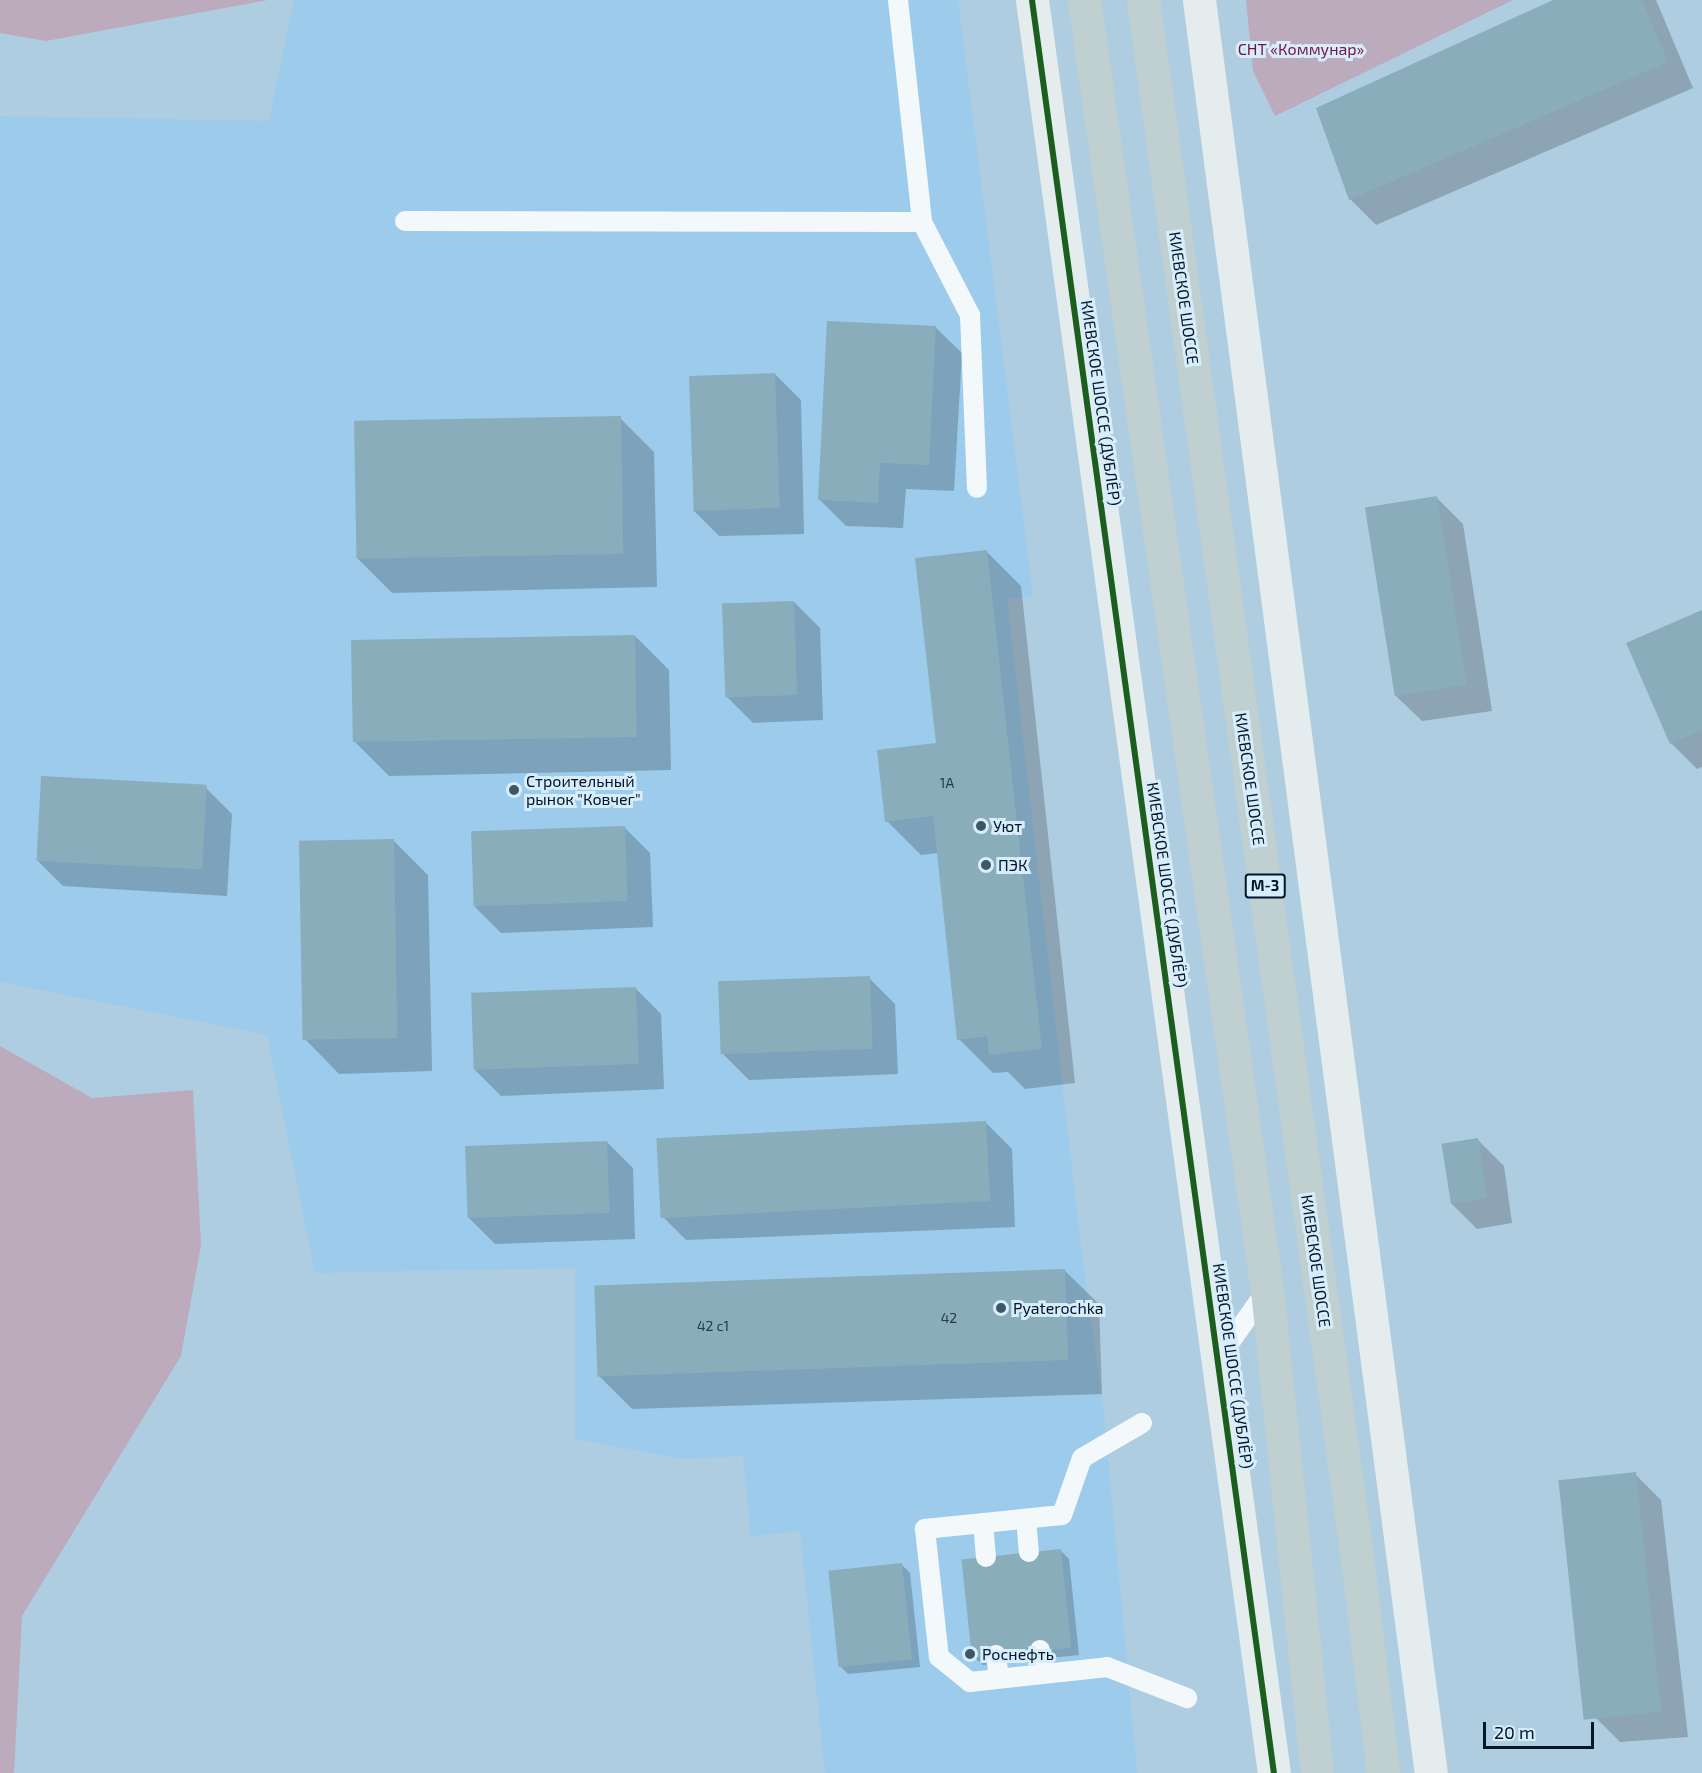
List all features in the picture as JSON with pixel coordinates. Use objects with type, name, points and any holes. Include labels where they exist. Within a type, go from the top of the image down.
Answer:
[{"type":"highway","points":[[1084,0],[1267,1290],[1317,1773]]},
{"type":"highway","name":"КИЕВСКОЕ ШОССЕ","points":[[1143,0],[1358,1566],[1383,1773]]},
{"type":"street","name":"КИЕВСКОЕ ШОССЕ (ДУБЛЁР)","points":[[1032,0],[1274,1773]]},
{"type":"street","points":[[1199,0],[1431,1773]]},
{"type":"lane","points":[[898,0],[922,222],[970,315],[977,488]]},
{"type":"lane","points":[[405,221],[922,222]]},
{"type":"lane","points":[[1218,1359],[1267,1290]]},
{"type":"lane","points":[[1142,1423],[1083,1458],[1062,1515],[925,1529],[939,1657],[970,1682],[1107,1666],[1187,1698]]},
{"type":"lane","points":[[1026,1519],[1029,1552]]},
{"type":"lane","points":[[983,1523],[986,1557]]},
{"type":"lane","points":[[1040,1650],[1042,1674]]},
{"type":"lane","points":[[996,1655],[999,1678]]},
{"type":"shaded area","name":"Строительный рынок \"Ковчег\"","points":[[294,0],[958,0],[1033,596],[1007,599],[1081,1248],[1104,1414],[1137,1773],[825,1773],[800,1531],[751,1536],[743,1456],[683,1459],[575,1439],[575,1268],[315,1273],[267,1035],[0,982],[0,116],[269,121]]},
{"type":"green space","points":[[0,0],[268,0],[46,41],[0,33]]},
{"type":"green space","name":"СНТ «Коммунар»","points":[[1246,0],[1513,0],[1275,116],[1253,71]]},
{"type":"green space","points":[[0,1046],[92,1098],[193,1090],[201,1245],[181,1356],[22,1616],[14,1773],[0,1773]]},
{"type":"building","points":[[1553,0],[1642,0],[1668,62],[1349,200],[1316,108]]},
{"type":"building","points":[[827,321],[936,326],[929,465],[880,463],[878,503],[818,500]]},
{"type":"building","points":[[775,373],[780,508],[694,511],[689,376]]},
{"type":"building","points":[[621,416],[623,554],[356,559],[354,421]]},
{"type":"building","points":[[1437,496],[1467,685],[1395,696],[1365,507]]},
{"type":"building","points":[[987,550],[1042,1049],[989,1055],[987,1036],[957,1040],[933,816],[885,822],[877,750],[936,743],[915,558]]},
{"type":"building","points":[[794,601],[797,695],[725,697],[722,604]]},
{"type":"building","points":[[1702,610],[1702,730],[1670,744],[1626,643]]},
{"type":"building","points":[[635,635],[637,737],[353,742],[351,640]]},
{"type":"building","points":[[41,776],[207,785],[202,870],[37,861]]},
{"type":"building","points":[[625,826],[628,901],[474,906],[471,831]]},
{"type":"building","points":[[394,839],[397,1038],[302,1040],[299,841]]},
{"type":"building","points":[[870,976],[873,1049],[721,1054],[718,981]]},
{"type":"building","points":[[636,987],[639,1064],[474,1070],[471,993]]},
{"type":"building","points":[[986,1121],[990,1201],[661,1218],[656,1138]]},
{"type":"building","points":[[1478,1138],[1488,1198],[1451,1204],[1441,1144]]},
{"type":"building","points":[[607,1141],[610,1213],[468,1218],[465,1146]]},
{"type":"building","points":[[1065,1269],[1068,1360],[597,1376],[594,1285]]},
{"type":"building","points":[[1636,1472],[1661,1712],[1584,1720],[1558,1480]]},
{"type":"building","points":[[1061,1549],[1071,1647],[972,1658],[962,1559]]},
{"type":"building","points":[[902,1563],[912,1659],[839,1667],[828,1571]]},
{"type":"cycle path","points":[[1032,0],[1274,1773]]},
{"type":"place","name":"Строительный рынок \"Ковчег\"","points":[[514,790]]},
{"type":"place","name":"Уют","points":[[981,826]]},
{"type":"place","name":"ПЭК","points":[[986,865]]},
{"type":"place","name":"Pyaterochka","points":[[1001,1308]]},
{"type":"place","name":"Роснефть","points":[[970,1654]]}]
